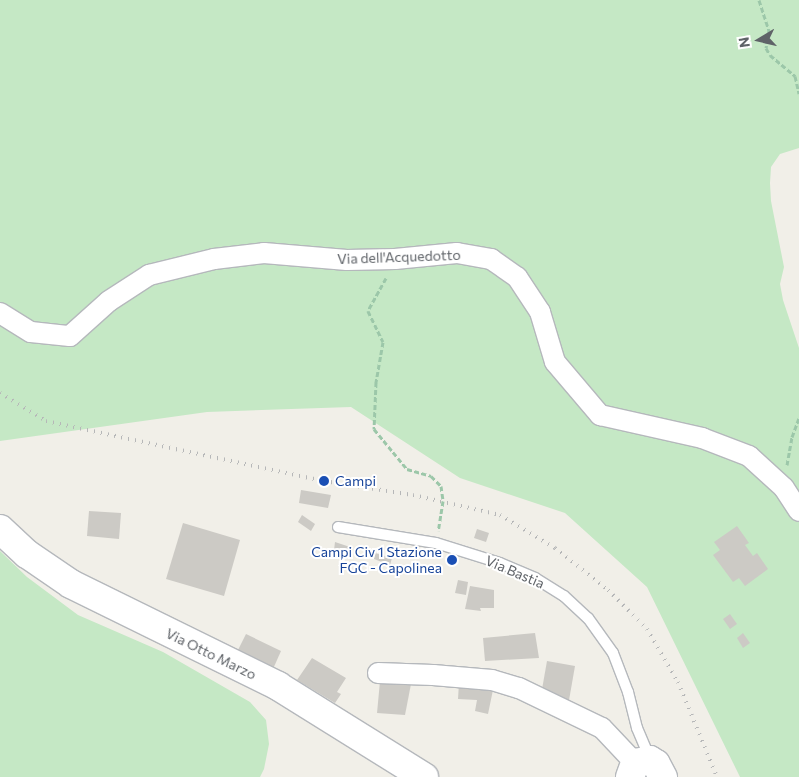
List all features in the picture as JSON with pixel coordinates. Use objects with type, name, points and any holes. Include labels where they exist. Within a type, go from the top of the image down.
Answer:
[{"type":"main road","name":"Via Otto Marzo","points":[[0,529],[27,554],[71,584],[278,686],[424,777]]},
{"type":"street","name":"Via dell'Acquedotto","points":[[0,314],[31,332],[70,336],[109,301],[149,275],[214,260],[264,253],[347,260],[395,259],[457,253],[491,259],[517,277],[540,312],[555,362],[600,415],[702,438],[749,456],[784,488],[799,511]]},
{"type":"street","points":[[378,673],[433,674],[492,680],[519,688],[602,728],[644,769]]},
{"type":"lane","name":"Via Bastia","points":[[338,527],[436,543],[500,563],[535,578],[564,596],[588,618],[613,653],[628,692],[644,769]]},
{"type":"path","points":[[759,0],[769,31],[766,48],[770,55],[796,76],[799,94]]},
{"type":"path","points":[[395,259],[368,311],[382,342],[376,382],[374,429],[407,469],[431,476],[441,486],[442,502],[436,543]]},
{"type":"path","points":[[784,488],[792,437],[799,418]]},
{"type":"green space","points":[[0,0],[799,0],[799,148],[780,154],[771,167],[770,183],[771,201],[784,267],[780,284],[783,300],[799,348],[799,777],[740,777],[647,587],[565,513],[460,478],[351,407],[207,412],[0,441]]},
{"type":"green space","points":[[0,551],[27,577],[78,615],[163,652],[250,702],[266,720],[269,744],[264,769],[260,777],[0,777]]},
{"type":"building","points":[[301,490],[331,495],[328,508],[299,503]]},
{"type":"building","points":[[89,511],[121,513],[119,539],[87,536]]},
{"type":"building","points":[[302,515],[315,524],[311,531],[298,522]]},
{"type":"building","points":[[183,523],[240,540],[224,596],[166,579]]},
{"type":"building","points":[[737,526],[749,543],[745,545],[753,556],[757,553],[768,569],[745,586],[739,578],[733,582],[713,555],[720,550],[714,542]]},
{"type":"building","points":[[477,529],[489,533],[486,542],[474,538]]},
{"type":"building","points":[[335,542],[353,548],[351,555],[334,550]]},
{"type":"building","points":[[375,553],[392,558],[390,565],[374,559]]},
{"type":"building","points":[[458,580],[468,582],[466,595],[455,593]]},
{"type":"building","points":[[470,586],[494,590],[494,608],[480,608],[481,611],[465,609]]},
{"type":"building","points":[[730,614],[737,624],[730,629],[723,619]]},
{"type":"building","points":[[535,633],[539,658],[485,661],[483,638]]},
{"type":"building","points":[[743,633],[750,643],[743,648],[737,638]]},
{"type":"building","points":[[246,634],[281,651],[273,669],[237,652]]},
{"type":"building","points":[[312,658],[346,678],[337,692],[341,694],[335,703],[297,680]]},
{"type":"building","points":[[547,661],[575,666],[568,706],[541,695]]},
{"type":"building","points":[[380,681],[411,684],[405,715],[377,713]]},
{"type":"building","points":[[459,683],[494,685],[488,714],[475,711],[477,700],[458,699]]},
{"type":"railway","points":[[0,393],[46,421],[324,481],[413,495],[500,515],[555,548],[608,590],[647,629],[678,682],[717,777]]},
{"type":"place","name":"Campi","points":[[324,481]]},
{"type":"place","name":"Campi Civ 1 Stazione FGC - Capolinea","points":[[452,560]]}]
